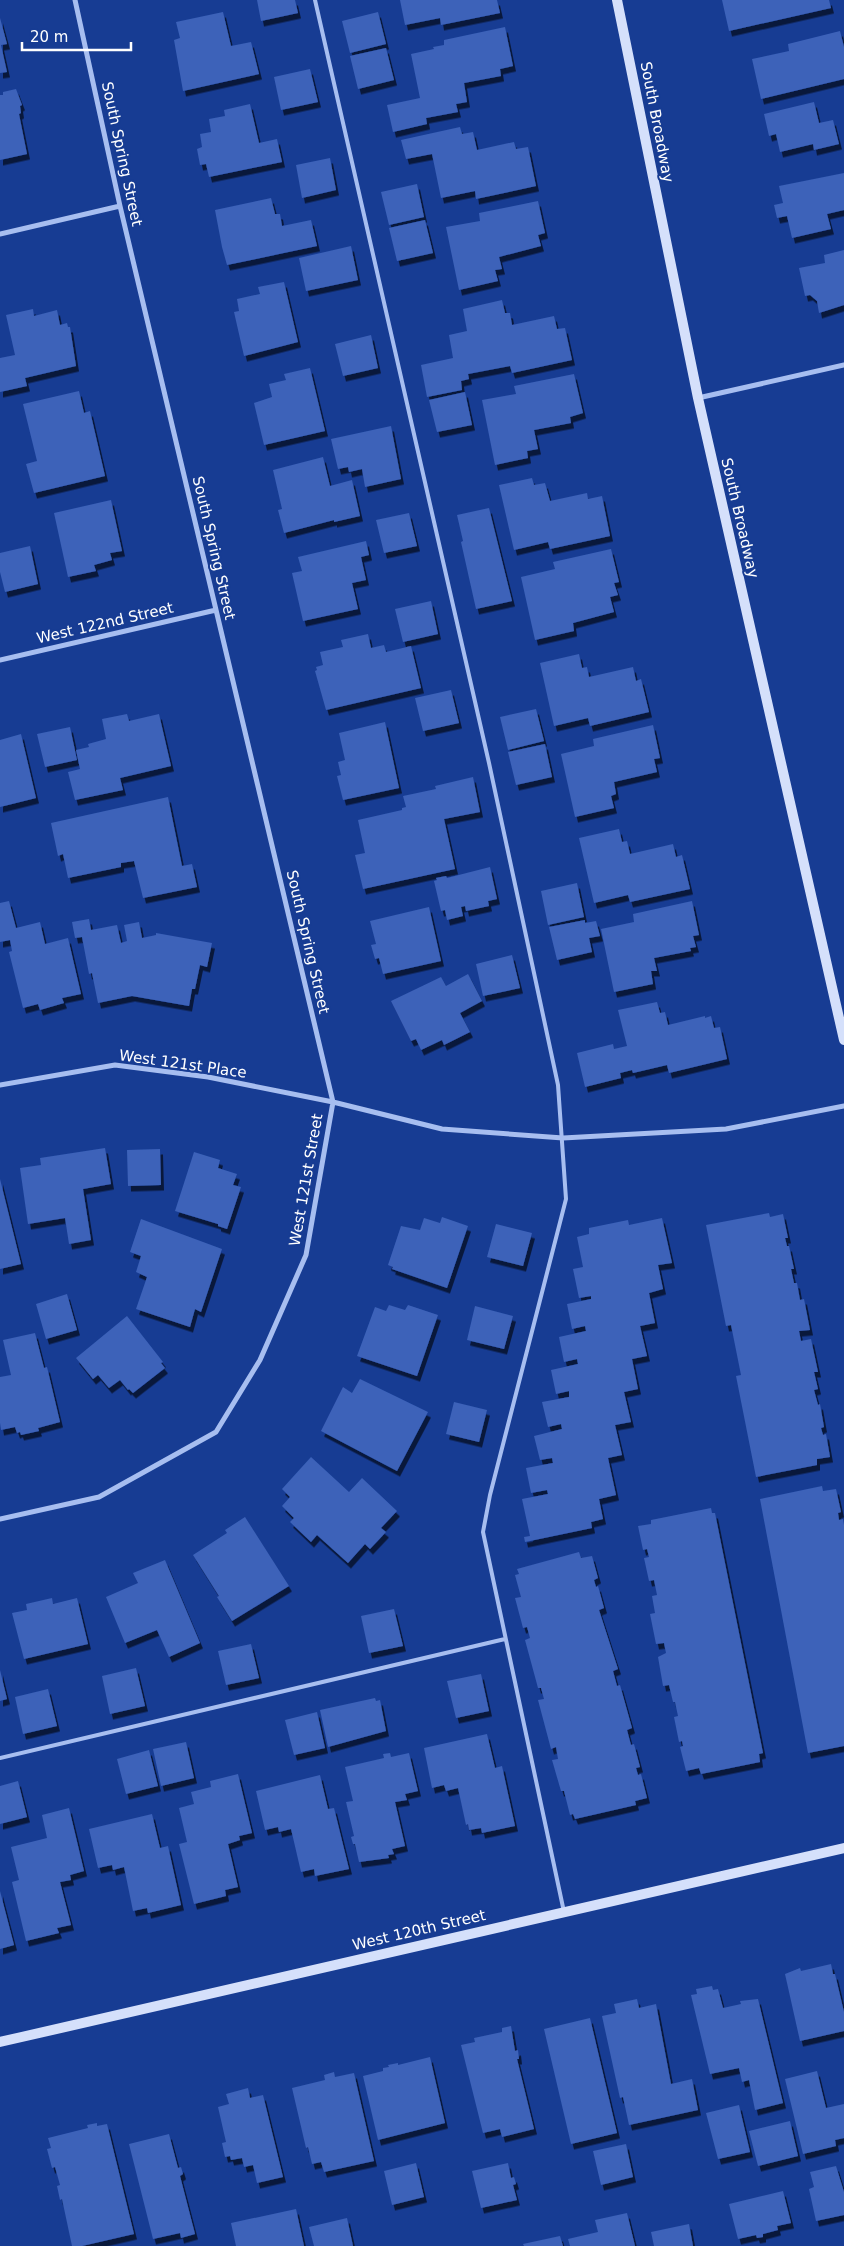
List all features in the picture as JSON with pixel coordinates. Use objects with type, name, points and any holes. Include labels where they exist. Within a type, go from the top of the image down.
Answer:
[{"type":"main road","name":"South Broadway","points":[[617,0],[698,398],[844,1040]]},
{"type":"main road","name":"West 120th Street","points":[[0,2042],[844,1848]]},
{"type":"street","name":"South Spring Street","points":[[76,0],[120,206],[333,1102]]},
{"type":"street","points":[[0,234],[120,206]]},
{"type":"street","points":[[698,398],[844,365]]},
{"type":"street","name":"West 122nd Street","points":[[0,660],[216,610]]},
{"type":"street","name":"West 121st Place","points":[[0,1085],[115,1065],[208,1077],[333,1102]]},
{"type":"street","name":"West 121st Street","points":[[0,1519],[99,1498],[216,1432],[260,1360],[306,1255],[333,1102],[442,1129],[563,1138],[726,1129],[844,1106]]},
{"type":"lane","points":[[315,0],[492,773],[558,1085],[566,1199],[490,1495],[483,1532],[564,1912]]},
{"type":"lane","points":[[0,1758],[505,1639]]},
{"type":"building","points":[[257,0],[295,0],[298,13],[261,21]]},
{"type":"building","points":[[400,0],[497,0],[500,13],[441,25],[440,18],[405,25]]},
{"type":"building","points":[[722,0],[829,0],[831,8],[729,31]]},
{"type":"building","points":[[223,12],[231,46],[251,42],[259,74],[183,91],[174,40],[180,38],[176,22]]},
{"type":"building","points":[[378,12],[386,44],[350,53],[342,21]]},
{"type":"building","points":[[0,18],[7,44],[1,45],[7,72],[0,73]]},
{"type":"building","points":[[505,27],[513,66],[500,69],[501,76],[464,83],[467,102],[456,104],[458,112],[426,118],[427,124],[393,132],[387,105],[420,98],[411,54],[444,45],[444,40]]},
{"type":"building","points":[[840,31],[844,47],[844,79],[761,99],[752,59],[789,51],[788,44]]},
{"type":"building","points":[[386,48],[394,80],[358,89],[350,56]]},
{"type":"building","points":[[310,69],[318,102],[281,110],[274,77]]},
{"type":"building","points":[[16,89],[22,105],[20,106],[21,113],[19,114],[27,154],[0,160],[0,95],[3,95],[3,92]]},
{"type":"building","points":[[814,102],[819,123],[833,120],[839,144],[814,150],[813,144],[780,152],[776,134],[769,136],[764,114]]},
{"type":"building","points":[[250,104],[259,143],[277,139],[282,162],[209,177],[206,164],[200,165],[197,149],[202,147],[200,134],[211,132],[209,119],[225,116],[224,110]]},
{"type":"building","points":[[460,127],[462,134],[473,132],[477,150],[514,142],[516,149],[528,147],[536,186],[476,199],[475,191],[441,198],[432,154],[406,159],[401,140]]},
{"type":"building","points":[[330,158],[336,190],[302,198],[296,165]]},
{"type":"building","points":[[844,173],[844,210],[827,214],[831,229],[792,238],[787,216],[777,218],[774,205],[783,203],[779,186]]},
{"type":"building","points":[[417,184],[424,217],[389,225],[381,192]]},
{"type":"building","points":[[271,198],[275,214],[280,214],[282,226],[311,220],[317,246],[227,265],[215,210]]},
{"type":"building","points":[[538,201],[545,233],[538,235],[541,246],[499,257],[502,269],[495,270],[498,281],[459,290],[446,227],[480,221],[479,213]]},
{"type":"building","points":[[425,220],[433,253],[397,261],[389,228]]},
{"type":"building","points":[[351,246],[358,280],[306,291],[299,258]]},
{"type":"building","points":[[844,250],[844,305],[819,313],[817,301],[810,295],[805,296],[799,268],[825,263],[824,255]]},
{"type":"building","points":[[284,282],[298,342],[244,356],[234,312],[239,311],[237,299],[260,294],[258,287]]},
{"type":"building","points":[[502,300],[505,313],[510,313],[512,325],[554,316],[557,329],[565,328],[572,360],[512,373],[510,366],[468,374],[469,379],[461,381],[462,390],[427,397],[421,365],[453,358],[449,335],[467,331],[463,309]]},
{"type":"building","points":[[33,309],[34,316],[57,310],[60,325],[67,323],[68,327],[70,327],[76,366],[25,378],[27,386],[0,392],[0,358],[15,355],[6,315]]},
{"type":"building","points":[[371,335],[378,368],[343,376],[335,344]]},
{"type":"building","points":[[310,368],[325,431],[264,445],[254,403],[272,397],[269,384],[286,380],[284,374]]},
{"type":"building","points":[[574,374],[583,413],[570,417],[571,423],[534,430],[538,449],[527,451],[528,458],[495,465],[482,400],[516,394],[514,386]]},
{"type":"building","points":[[79,391],[84,413],[90,411],[105,476],[34,493],[26,464],[37,461],[23,404]]},
{"type":"building","points":[[465,392],[472,425],[437,432],[429,400]]},
{"type":"building","points":[[391,426],[401,479],[365,487],[362,469],[349,472],[348,467],[338,469],[331,439]]},
{"type":"building","points":[[323,457],[330,486],[352,480],[360,516],[334,522],[334,520],[284,533],[278,510],[282,509],[273,470]]},
{"type":"building","points":[[532,478],[534,485],[545,483],[550,501],[587,493],[588,499],[602,496],[610,536],[550,549],[548,542],[514,550],[499,485]]},
{"type":"building","points":[[111,500],[122,551],[110,553],[112,560],[94,565],[96,571],[68,577],[54,513]]},
{"type":"building","points":[[489,508],[512,601],[476,609],[457,515]]},
{"type":"building","points":[[409,513],[417,546],[384,553],[376,520]]},
{"type":"building","points":[[366,541],[369,555],[361,557],[366,580],[352,583],[358,609],[303,621],[292,573],[302,571],[298,557]]},
{"type":"building","points":[[30,546],[38,584],[5,592],[0,572],[0,553]]},
{"type":"building","points":[[611,549],[619,582],[614,583],[618,595],[610,597],[614,612],[573,623],[574,631],[535,640],[521,577],[555,569],[553,562]]},
{"type":"building","points":[[431,601],[438,634],[403,642],[395,609]]},
{"type":"building","points":[[368,634],[371,648],[384,645],[386,652],[411,646],[421,688],[326,710],[315,671],[317,670],[316,667],[323,665],[320,652],[343,647],[341,640]]},
{"type":"building","points":[[579,654],[582,668],[587,667],[589,677],[633,667],[636,681],[641,679],[649,712],[590,726],[588,718],[554,726],[540,663]]},
{"type":"building","points":[[451,690],[459,723],[423,731],[415,698]]},
{"type":"building","points":[[536,709],[544,741],[508,750],[500,717]]},
{"type":"building","points":[[127,714],[129,721],[159,714],[171,766],[120,778],[123,790],[75,800],[68,772],[80,769],[76,750],[89,747],[88,744],[106,739],[102,719]]},
{"type":"building","points":[[385,722],[399,788],[343,800],[337,776],[341,775],[338,762],[345,760],[339,733]]},
{"type":"building","points":[[653,725],[660,758],[654,759],[657,772],[614,782],[616,794],[611,796],[614,808],[575,817],[561,754],[594,746],[593,739]]},
{"type":"building","points":[[70,727],[77,760],[45,767],[37,734]]},
{"type":"building","points":[[21,734],[36,798],[0,807],[0,740]]},
{"type":"building","points":[[545,744],[552,777],[516,785],[508,752]]},
{"type":"building","points":[[473,777],[480,812],[444,819],[455,869],[363,889],[355,855],[365,853],[358,820],[402,810],[402,808],[406,807],[403,796],[436,789],[435,786]]},
{"type":"building","points":[[168,797],[182,866],[192,864],[197,887],[143,898],[134,861],[121,863],[121,867],[68,878],[63,854],[58,856],[51,823]]},
{"type":"building","points":[[619,829],[622,842],[627,841],[630,854],[673,844],[676,857],[682,855],[690,889],[630,902],[628,895],[594,903],[579,838]]},
{"type":"building","points":[[490,867],[497,899],[488,901],[489,906],[466,911],[465,906],[461,907],[463,916],[447,920],[445,910],[441,911],[434,881],[437,880],[436,878],[446,876],[447,878]]},
{"type":"building","points":[[577,883],[584,917],[548,925],[541,891]]},
{"type":"building","points":[[9,901],[16,928],[40,922],[45,944],[68,938],[81,994],[62,998],[64,1003],[40,1010],[38,1004],[23,1008],[9,952],[12,951],[10,940],[0,942],[0,903]]},
{"type":"building","points":[[692,901],[699,935],[693,936],[696,947],[690,948],[691,951],[654,958],[657,971],[651,971],[653,984],[614,992],[601,929],[634,922],[633,914]]},
{"type":"building","points":[[429,907],[441,961],[383,974],[379,958],[375,959],[371,945],[376,944],[370,921]]},
{"type":"building","points":[[89,919],[91,930],[117,925],[121,943],[127,941],[124,925],[139,922],[142,938],[156,935],[156,933],[212,943],[207,967],[200,965],[195,989],[192,989],[189,1006],[132,996],[98,1003],[92,973],[89,974],[82,937],[75,938],[72,922]]},
{"type":"building","points":[[585,920],[585,923],[596,921],[600,936],[589,938],[592,952],[557,960],[549,927]]},
{"type":"building","points":[[512,955],[520,988],[483,996],[476,964]]},
{"type":"building","points":[[468,974],[482,1001],[460,1013],[470,1032],[444,1045],[442,1040],[421,1050],[416,1039],[411,1041],[391,1001],[441,977],[446,986]]},
{"type":"building","points":[[657,1002],[660,1013],[665,1012],[668,1025],[711,1016],[714,1028],[720,1027],[727,1059],[669,1073],[667,1065],[633,1073],[632,1070],[620,1073],[621,1078],[585,1087],[577,1053],[613,1044],[614,1049],[627,1046],[618,1010]]},
{"type":"building","points":[[105,1148],[111,1184],[83,1189],[91,1240],[69,1244],[65,1218],[28,1224],[20,1168],[41,1165],[40,1158]]},
{"type":"building","points":[[160,1149],[161,1185],[128,1186],[127,1150]]},
{"type":"building","points":[[194,1152],[220,1160],[218,1168],[237,1174],[233,1185],[241,1187],[227,1229],[218,1226],[218,1224],[175,1211]]},
{"type":"building","points":[[0,1179],[21,1264],[0,1269]]},
{"type":"building","points":[[769,1213],[770,1217],[783,1214],[788,1238],[785,1238],[787,1246],[789,1246],[794,1269],[791,1269],[794,1283],[797,1283],[800,1300],[804,1299],[810,1330],[799,1331],[801,1341],[811,1339],[818,1372],[814,1372],[818,1389],[814,1390],[818,1405],[820,1404],[824,1427],[821,1428],[823,1435],[826,1434],[830,1457],[817,1459],[817,1465],[756,1477],[736,1376],[741,1375],[731,1325],[726,1326],[706,1225]]},
{"type":"building","points":[[442,1217],[468,1226],[447,1288],[392,1269],[393,1267],[388,1265],[401,1226],[420,1230],[424,1218],[440,1223]]},
{"type":"building","points":[[662,1218],[672,1263],[658,1265],[663,1289],[649,1293],[655,1323],[640,1326],[647,1356],[632,1359],[638,1389],[624,1392],[631,1422],[615,1425],[622,1455],[608,1458],[616,1495],[599,1499],[603,1519],[591,1522],[592,1528],[525,1542],[524,1537],[530,1536],[522,1499],[548,1494],[547,1490],[531,1493],[526,1468],[553,1463],[552,1458],[540,1460],[534,1436],[562,1429],[561,1424],[548,1427],[542,1402],[569,1397],[569,1391],[556,1394],[551,1370],[578,1364],[577,1359],[564,1362],[559,1337],[586,1331],[585,1326],[572,1329],[567,1304],[591,1299],[591,1296],[579,1298],[573,1269],[583,1267],[577,1237],[589,1234],[589,1228],[628,1220],[629,1225]]},
{"type":"building","points":[[141,1219],[222,1249],[201,1312],[195,1309],[190,1327],[136,1309],[147,1277],[136,1272],[141,1256],[130,1252]]},
{"type":"building","points":[[496,1224],[532,1233],[523,1266],[487,1257]]},
{"type":"building","points":[[67,1294],[77,1330],[46,1339],[36,1304]]},
{"type":"building","points":[[389,1305],[405,1310],[408,1305],[438,1315],[417,1376],[357,1356],[375,1307],[386,1311]]},
{"type":"building","points":[[475,1306],[513,1316],[504,1349],[467,1340]]},
{"type":"building","points":[[127,1316],[163,1362],[161,1363],[165,1368],[133,1393],[120,1380],[109,1388],[98,1375],[93,1379],[76,1358]]},
{"type":"building","points":[[35,1333],[44,1368],[47,1367],[60,1422],[38,1428],[39,1431],[21,1435],[20,1432],[17,1433],[15,1427],[1,1430],[0,1377],[11,1375],[3,1340]]},
{"type":"building","points":[[360,1379],[428,1412],[397,1471],[321,1431],[343,1387],[352,1393]]},
{"type":"building","points":[[454,1402],[487,1410],[479,1442],[446,1434]]},
{"type":"building","points":[[311,1457],[349,1492],[362,1478],[397,1511],[381,1528],[386,1532],[370,1549],[365,1544],[348,1563],[317,1535],[311,1542],[290,1522],[294,1518],[282,1506],[290,1497],[282,1489]]},
{"type":"building","points":[[822,1486],[823,1491],[836,1489],[841,1512],[838,1513],[839,1520],[843,1519],[844,1525],[844,1746],[808,1753],[760,1499]]},
{"type":"building","points":[[711,1508],[712,1513],[715,1513],[763,1753],[759,1754],[760,1762],[701,1774],[699,1768],[686,1771],[680,1747],[683,1746],[682,1741],[679,1742],[674,1717],[678,1716],[675,1702],[673,1702],[669,1685],[663,1686],[658,1657],[666,1653],[664,1643],[656,1644],[650,1614],[655,1613],[652,1596],[657,1595],[654,1580],[649,1581],[644,1558],[649,1557],[647,1549],[643,1550],[638,1526],[651,1524],[651,1520]]},
{"type":"building","points":[[245,1517],[289,1586],[232,1621],[217,1597],[219,1596],[193,1555],[227,1533],[225,1530]]},
{"type":"building","points":[[579,1552],[581,1558],[592,1556],[598,1578],[594,1580],[596,1587],[598,1586],[604,1608],[599,1610],[618,1669],[613,1671],[617,1686],[620,1685],[632,1728],[627,1730],[631,1745],[634,1744],[640,1767],[636,1768],[638,1775],[641,1774],[647,1798],[635,1801],[636,1805],[575,1819],[573,1814],[570,1815],[564,1791],[561,1791],[552,1760],[558,1759],[556,1747],[551,1749],[538,1700],[544,1699],[541,1688],[538,1688],[525,1640],[530,1638],[527,1627],[523,1628],[515,1598],[521,1597],[515,1575],[519,1574],[517,1569]]},
{"type":"building","points":[[165,1560],[200,1643],[169,1657],[157,1630],[125,1643],[106,1597],[138,1583],[133,1573]]},
{"type":"building","points":[[52,1598],[53,1604],[77,1598],[88,1644],[24,1659],[12,1613],[27,1610],[26,1604]]},
{"type":"building","points":[[394,1609],[403,1646],[369,1653],[361,1616]]},
{"type":"building","points":[[251,1644],[259,1678],[226,1685],[218,1651]]},
{"type":"building","points":[[136,1668],[145,1706],[110,1714],[102,1676]]},
{"type":"building","points":[[0,1670],[7,1699],[0,1701]]},
{"type":"building","points":[[481,1674],[489,1711],[456,1718],[447,1681]]},
{"type":"building","points":[[48,1689],[57,1726],[23,1734],[15,1697]]},
{"type":"building","points":[[375,1698],[376,1701],[380,1700],[386,1731],[328,1747],[320,1710]]},
{"type":"building","points":[[317,1712],[325,1748],[294,1755],[285,1720]]},
{"type":"building","points":[[487,1734],[495,1768],[502,1766],[515,1826],[482,1833],[481,1828],[469,1830],[468,1824],[466,1825],[458,1788],[446,1791],[444,1785],[432,1788],[424,1748]]},
{"type":"building","points":[[186,1742],[194,1778],[161,1786],[153,1749]]},
{"type":"building","points":[[149,1750],[158,1786],[126,1794],[117,1759]]},
{"type":"building","points":[[390,1753],[391,1757],[409,1753],[418,1791],[405,1794],[407,1800],[395,1802],[405,1846],[392,1849],[394,1854],[388,1855],[389,1858],[359,1862],[355,1844],[353,1844],[351,1837],[354,1836],[346,1802],[353,1801],[345,1767],[384,1758],[383,1754]]},
{"type":"building","points":[[238,1774],[252,1833],[239,1836],[240,1840],[228,1844],[238,1887],[225,1890],[226,1896],[194,1904],[179,1844],[187,1842],[179,1808],[194,1804],[191,1792],[211,1787],[210,1781]]},
{"type":"building","points":[[320,1775],[328,1809],[334,1808],[349,1869],[315,1876],[314,1869],[301,1872],[291,1829],[279,1832],[278,1827],[265,1830],[256,1791]]},
{"type":"building","points":[[18,1781],[27,1817],[0,1824],[0,1786]]},
{"type":"building","points":[[69,1808],[84,1871],[70,1875],[71,1880],[60,1882],[71,1925],[57,1928],[59,1933],[26,1941],[12,1882],[19,1880],[11,1847],[47,1838],[42,1815]]},
{"type":"building","points":[[152,1814],[160,1848],[168,1846],[181,1905],[148,1913],[147,1908],[133,1911],[124,1867],[113,1870],[112,1865],[98,1868],[89,1829]]},
{"type":"building","points":[[0,1891],[14,1945],[0,1949]]},
{"type":"building","points":[[831,1964],[844,2012],[844,2031],[800,2041],[785,1974],[800,1968],[801,1971]]},
{"type":"building","points":[[712,1986],[713,1990],[718,1989],[723,2008],[741,2004],[740,2001],[758,1999],[783,2103],[755,2110],[749,2080],[742,2082],[739,2068],[710,2074],[691,1995],[697,1994],[696,1989]]},
{"type":"building","points":[[637,1999],[639,2008],[656,2004],[671,2084],[692,2079],[698,2110],[629,2125],[623,2097],[620,2098],[602,2016],[616,2013],[614,2004]]},
{"type":"building","points":[[590,2018],[617,2133],[571,2144],[544,2029]]},
{"type":"building","points":[[511,2026],[515,2051],[518,2050],[519,2059],[517,2059],[534,2129],[502,2137],[500,2129],[483,2133],[461,2045],[475,2042],[474,2038],[502,2032],[502,2028]]},
{"type":"building","points":[[430,2057],[445,2123],[378,2140],[363,2076],[383,2071],[383,2068],[389,2067],[388,2065],[398,2063],[398,2065]]},
{"type":"building","points":[[817,2071],[826,2108],[844,2104],[844,2138],[835,2140],[836,2146],[803,2154],[785,2079]]},
{"type":"building","points":[[334,2072],[335,2077],[354,2073],[374,2161],[324,2172],[321,2162],[312,2164],[308,2147],[306,2148],[292,2088],[325,2080],[324,2075]]},
{"type":"building","points":[[248,2088],[250,2098],[263,2095],[283,2177],[257,2183],[253,2165],[244,2167],[242,2158],[231,2160],[230,2156],[225,2157],[222,2143],[226,2142],[218,2107],[229,2104],[226,2094]]},
{"type":"building","points":[[739,2105],[750,2152],[718,2159],[706,2113]]},
{"type":"building","points":[[790,2121],[798,2156],[758,2166],[749,2131]]},
{"type":"building","points":[[97,2123],[97,2126],[107,2124],[134,2234],[82,2246],[72,2246],[62,2199],[60,2200],[57,2186],[60,2185],[55,2167],[52,2168],[47,2149],[51,2148],[48,2138],[88,2128],[87,2125]]},
{"type":"building","points":[[169,2134],[178,2168],[181,2167],[183,2174],[180,2176],[195,2234],[181,2238],[180,2233],[153,2239],[129,2144]]},
{"type":"building","points":[[626,2144],[633,2177],[601,2185],[593,2151]]},
{"type":"building","points":[[416,2163],[424,2197],[392,2205],[384,2171]]},
{"type":"building","points":[[508,2163],[511,2178],[514,2177],[516,2184],[513,2185],[517,2200],[481,2208],[472,2171]]},
{"type":"building","points":[[836,2166],[844,2192],[844,2215],[816,2221],[809,2189],[814,2187],[810,2172]]},
{"type":"building","points":[[783,2191],[791,2223],[777,2226],[778,2230],[763,2234],[763,2237],[757,2238],[756,2235],[738,2239],[729,2204]]},
{"type":"building","points":[[296,2209],[304,2246],[236,2246],[231,2223]]},
{"type":"building","points":[[627,2213],[635,2246],[570,2246],[568,2239],[598,2232],[595,2220]]},
{"type":"building","points":[[347,2218],[353,2246],[314,2246],[309,2227]]},
{"type":"building","points":[[689,2224],[693,2246],[654,2246],[651,2232]]},
{"type":"building","points":[[560,2236],[563,2246],[524,2246],[523,2244]]}]
